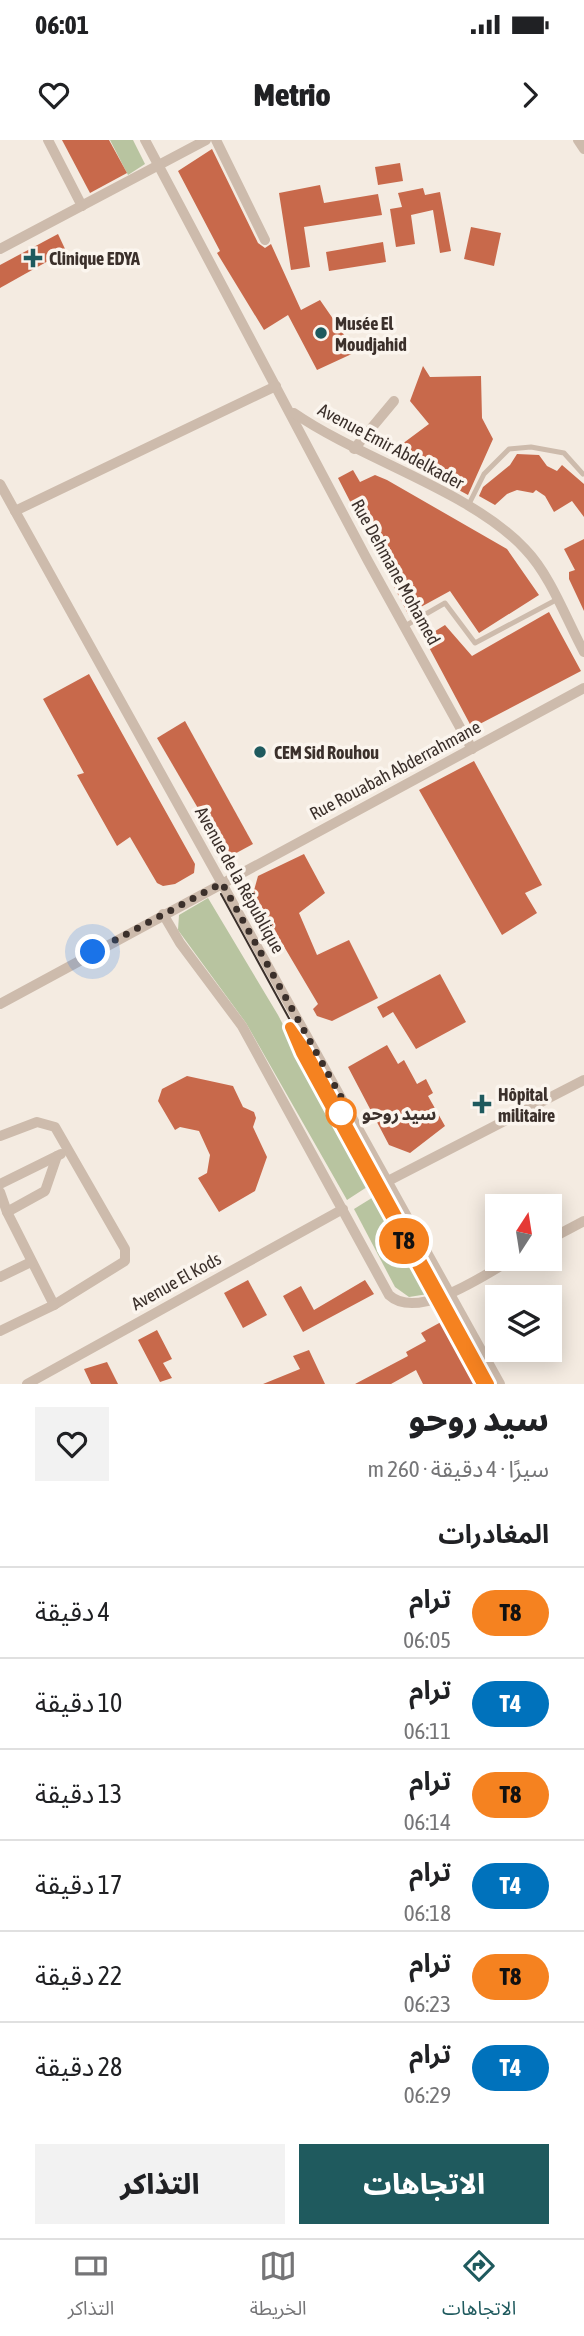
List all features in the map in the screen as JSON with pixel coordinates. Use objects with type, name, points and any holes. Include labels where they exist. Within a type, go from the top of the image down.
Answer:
[{"type":"street","points":[[48,140],[82,206]]},
{"type":"street","name":"Avenue Emir Abdelkader","points":[[145,140],[291,411],[354,449],[468,506],[527,551],[584,652]]},
{"type":"street","points":[[0,249],[206,140]]},
{"type":"street","points":[[216,140],[265,240]]},
{"type":"street","points":[[578,140],[584,149]]},
{"type":"street","points":[[15,511],[276,386]]},
{"type":"street","points":[[354,449],[394,401]]},
{"type":"street","name":"Rue Dehmane Mohamed","points":[[291,411],[472,749]]},
{"type":"street","name":"Avenue de la République","points":[[0,484],[500,1384]]},
{"type":"street","name":"Rue Rouabah Abderrahmane","points":[[0,1004],[584,688]]},
{"type":"street","points":[[163,914],[180,943],[242,1026],[395,1300],[411,1305],[423,1303],[451,1292],[490,1271]]},
{"type":"street","points":[[388,1181],[584,1080]]},
{"type":"street","points":[[0,1136],[37,1122],[48,1124],[61,1134],[127,1257],[120,1266],[54,1305],[0,1331]]},
{"type":"street","points":[[0,1184],[70,1149]]},
{"type":"street","points":[[7,1212],[45,1191],[57,1156]]},
{"type":"street","points":[[0,1192],[7,1212],[54,1305]]},
{"type":"street","name":"Avenue El Kods","points":[[27,1384],[343,1209]]},
{"type":"street","points":[[562,1233],[584,1221]]},
{"type":"street","points":[[0,1277],[31,1262]]},
{"type":"lane","points":[[468,506],[484,474],[509,449],[531,447],[564,453],[583,474]]},
{"type":"lane","points":[[405,626],[445,603],[475,643],[556,600]]},
{"type":"green space","points":[[110,140],[133,140],[145,164],[128,175]]},
{"type":"green space","points":[[208,898],[278,1015],[367,1187],[347,1200],[246,1023],[178,930],[179,915]]},
{"type":"green space","points":[[375,1196],[428,1294],[409,1297],[395,1287],[354,1209]]},
{"type":"building","points":[[62,140],[109,140],[127,173],[90,193]]},
{"type":"building","points":[[212,149],[258,243],[265,248],[271,244],[301,310],[320,300],[356,352],[317,370],[288,315],[264,330],[217,253],[220,251],[178,171]]},
{"type":"building","points":[[400,163],[403,181],[378,185],[375,167]]},
{"type":"building","points":[[320,185],[324,203],[378,194],[382,215],[304,227],[310,267],[291,270],[279,193]]},
{"type":"building","points":[[423,188],[425,195],[440,192],[451,251],[440,253],[433,210],[411,215],[415,244],[396,247],[390,209],[402,207],[398,193]]},
{"type":"building","points":[[471,227],[501,233],[494,266],[464,259]]},
{"type":"building","name":"Clinique EDYA","points":[[58,234],[66,251],[0,288],[0,265]]},
{"type":"building","points":[[383,242],[386,262],[329,271],[326,252]]},
{"type":"building","points":[[423,366],[430,377],[481,376],[482,418],[493,439],[468,495],[390,453],[429,424],[410,401]]},
{"type":"building","points":[[517,454],[539,455],[547,466],[557,471],[562,465],[584,484],[584,517],[572,501],[554,512],[545,496],[536,490],[533,493],[517,490],[507,494],[495,505],[479,496],[483,487],[510,465]]},
{"type":"building","points":[[353,470],[360,482],[375,475],[387,480],[507,549],[539,595],[479,633],[450,591],[408,614],[338,478]]},
{"type":"building","points":[[584,539],[584,611],[569,579],[569,572],[575,570],[564,549]]},
{"type":"building","points":[[549,612],[581,671],[472,728],[424,638],[445,625],[472,656]]},
{"type":"building","points":[[89,674],[195,864],[194,873],[175,884],[163,886],[157,883],[130,837],[117,846],[77,775],[84,773],[43,699]]},
{"type":"building","points":[[185,721],[253,844],[227,858],[157,738]]},
{"type":"building","points":[[474,761],[542,885],[525,893],[537,913],[502,935],[419,790]]},
{"type":"building","points":[[304,854],[325,893],[299,913],[317,955],[349,940],[378,998],[332,1021],[317,1016],[313,1009],[318,1004],[253,894],[258,876]]},
{"type":"building","points":[[440,974],[466,1022],[416,1049],[393,1012],[383,1018],[377,1007]]},
{"type":"building","points":[[387,1045],[398,1064],[404,1060],[417,1084],[426,1079],[433,1093],[428,1096],[445,1126],[410,1153],[389,1145],[348,1067]]},
{"type":"building","points":[[187,1076],[233,1086],[243,1107],[254,1112],[256,1118],[253,1127],[267,1157],[255,1191],[219,1212],[198,1178],[207,1173],[210,1155],[199,1131],[180,1127],[175,1130],[158,1101],[162,1089]]},
{"type":"building","points":[[248,1280],[267,1315],[243,1328],[224,1293]]},
{"type":"building","points":[[365,1280],[374,1294],[303,1332],[283,1296],[301,1286],[314,1310]]},
{"type":"building","points":[[441,1322],[475,1384],[423,1384],[416,1370],[391,1384],[355,1384],[408,1356],[406,1352],[426,1341],[421,1333]]},
{"type":"building","points":[[157,1330],[172,1359],[163,1363],[172,1378],[160,1382],[138,1340]]},
{"type":"building","points":[[309,1350],[325,1384],[263,1384],[300,1369],[293,1356]]},
{"type":"building","points":[[107,1362],[118,1384],[91,1384],[84,1369]]},
{"type":"tram line","points":[[221,894],[489,1384]]},
{"type":"tram line","name":"T8","points":[[482,1384],[301,1053],[290,1027],[306,1050],[489,1384]]},
{"type":"place","name":"Clinique EDYA","points":[[33,258]]},
{"type":"place","name":"Musée El Moudjahid","points":[[321,333]]},
{"type":"place","name":"CEM Sid Rouhou","points":[[260,752]]},
{"type":"place","name":"Hôpital militaire","points":[[482,1104]]},
{"type":"place","name":"سيد روحو","points":[[341,1113]]},
{"type":"route","points":[[93,952],[222,883],[350,1113],[341,1113]]}]
